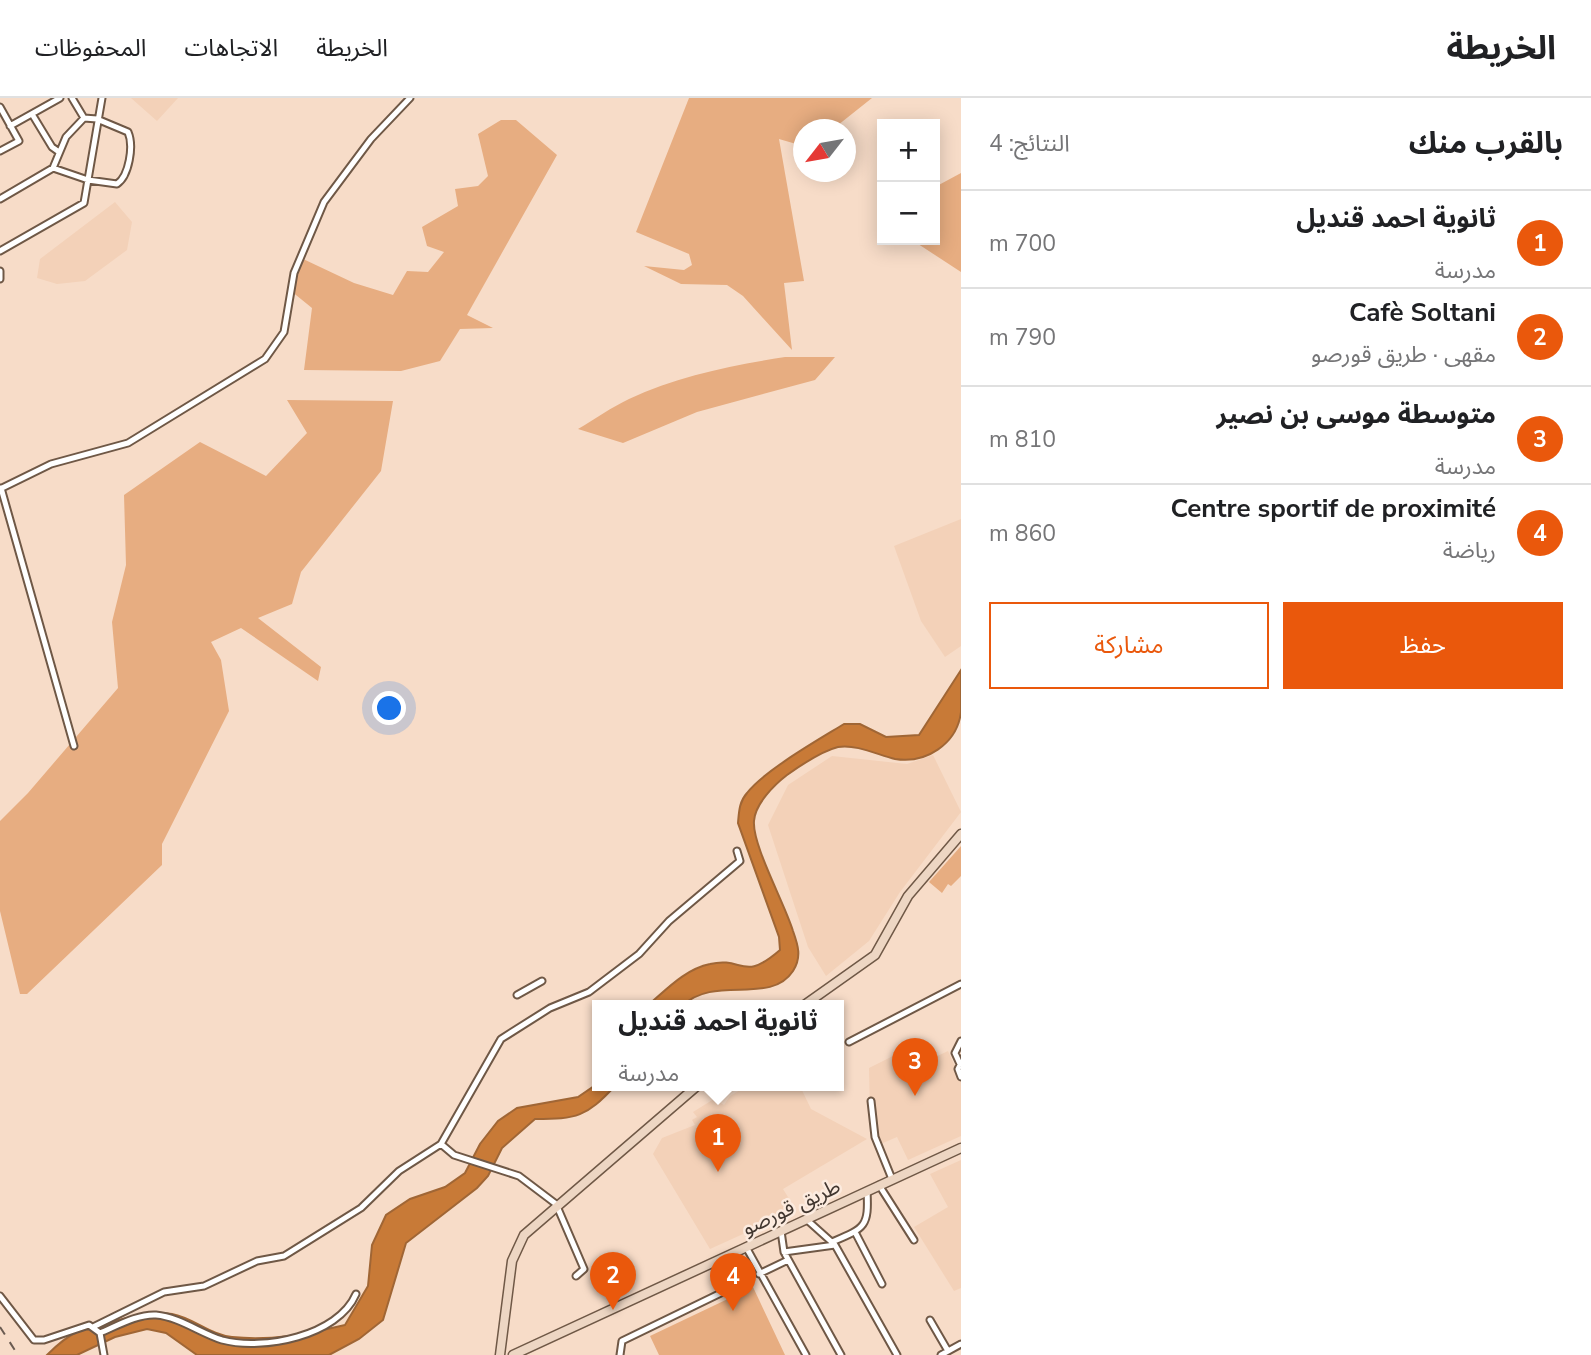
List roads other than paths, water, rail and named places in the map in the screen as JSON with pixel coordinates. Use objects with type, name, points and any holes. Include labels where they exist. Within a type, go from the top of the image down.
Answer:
[{"type":"main road","points":[[811,1000],[875,955],[908,896],[961,834]]},
{"type":"main road","points":[[500,1355],[516,1247],[524,1235],[556,1204],[691,1091]]},
{"type":"main road","name":"طريق قورصو","points":[[518,1354],[961,1148]]},
{"type":"main road","points":[[505,1330],[508,1355]]},
{"type":"street","points":[[10,126],[60,98]]},
{"type":"street","points":[[72,98],[84,118]]},
{"type":"street","points":[[0,251],[84,203],[102,98]]},
{"type":"street","points":[[74,746],[0,488],[51,464],[128,443],[265,359],[274,350],[284,331],[294,273],[324,201],[354,160],[410,98]]},
{"type":"street","points":[[0,107],[3,120],[19,141],[0,151]]},
{"type":"street","points":[[32,114],[52,147],[59,152]]},
{"type":"street","points":[[0,199],[53,168],[69,133],[84,118],[97,119],[128,132],[131,145],[125,177],[117,184],[88,180],[53,168]]},
{"type":"street","points":[[0,271],[0,279]]},
{"type":"street","points":[[93,1327],[164,1292],[204,1286],[257,1261],[284,1256],[361,1208],[399,1171],[441,1144],[501,1039],[550,1008],[589,992],[639,954],[669,921],[740,861],[737,851]]},
{"type":"street","points":[[517,995],[542,981]]},
{"type":"street","points":[[849,1042],[961,984]]},
{"type":"street","points":[[961,1041],[956,1053],[961,1064],[958,1069],[961,1077]]},
{"type":"street","points":[[871,1101],[875,1137],[892,1179]]},
{"type":"street","points":[[441,1144],[454,1156],[510,1171],[556,1204],[584,1269],[576,1276]]},
{"type":"street","points":[[879,1185],[914,1240]]},
{"type":"street","points":[[784,1252],[833,1243],[855,1232],[868,1217],[867,1191]]},
{"type":"street","points":[[806,1219],[833,1243],[897,1355]]},
{"type":"street","points":[[781,1230],[784,1252],[841,1355]]},
{"type":"street","points":[[855,1232],[882,1284]]},
{"type":"street","points":[[747,1247],[759,1274],[806,1355]]},
{"type":"street","points":[[620,1355],[619,1346],[629,1337],[723,1292],[718,1260]]},
{"type":"street","points":[[759,1274],[788,1260]]},
{"type":"street","points":[[99,1334],[141,1317],[157,1315],[221,1339],[248,1343],[267,1342],[306,1333],[338,1318],[349,1308],[356,1294]]},
{"type":"street","points":[[0,1296],[34,1340],[44,1340],[86,1325],[93,1327],[99,1334],[104,1355]]},
{"type":"street","points":[[930,1320],[948,1351]]},
{"type":"street","points":[[942,1355],[961,1345]]},
{"type":"railway","points":[[0,1327],[18,1355]]},
{"type":"place","name":"متوسطة موسى بن نصير","points":[[915,1096]]},
{"type":"place","name":"ثانوية احمد قنديل","points":[[718,1172]]},
{"type":"place","name":"Cafè Soltani","points":[[613,1310]]},
{"type":"place","name":"Centre sportif de proximité","points":[[733,1311]]}]
